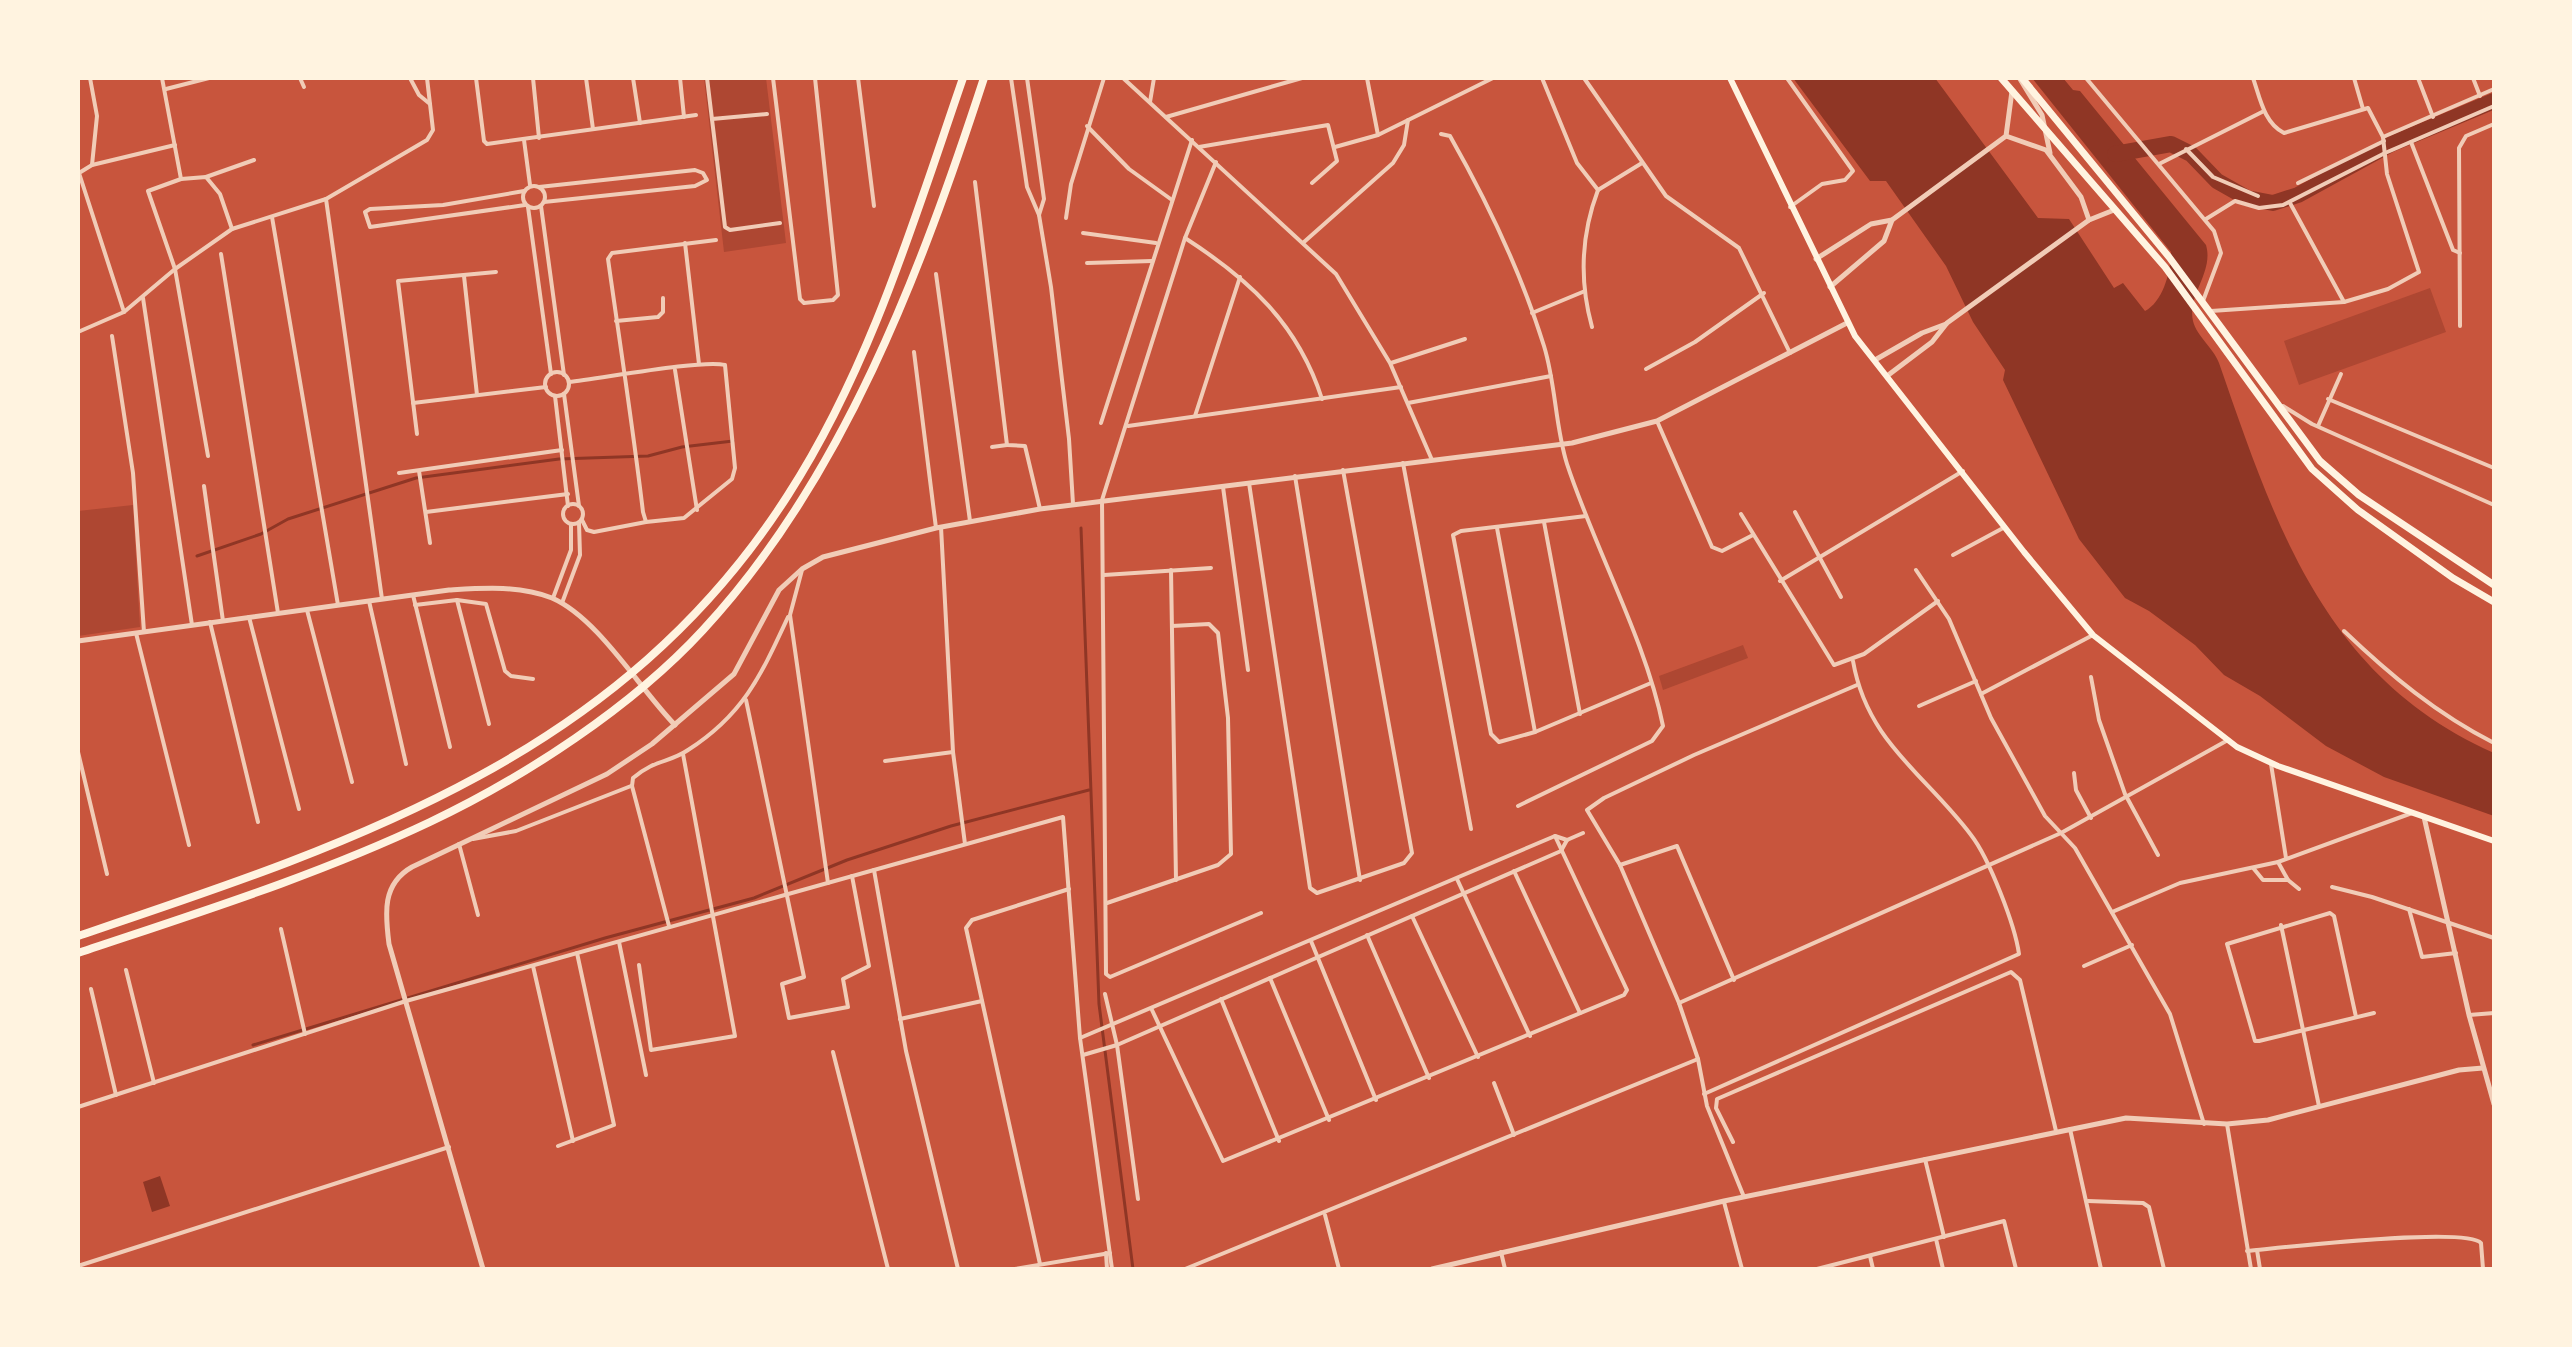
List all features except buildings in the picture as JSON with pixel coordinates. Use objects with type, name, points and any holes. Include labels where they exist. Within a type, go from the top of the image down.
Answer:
[{"type":"highway","points":[[78,936],[279,867],[371,831],[462,787],[526,750],[610,692],[679,632],[734,570],[789,494],[844,394],[888,294],[963,78]]},
{"type":"highway","points":[[78,953],[325,867],[431,821],[552,752],[625,700],[682,652],[761,559],[794,514],[841,434],[895,315],[984,78]]},
{"type":"main road","points":[[1730,78],[1847,323],[2024,552],[2093,635],[2228,740],[2271,764],[2494,841]]},
{"type":"main road","points":[[2001,78],[2165,267],[2298,451],[2351,505],[2453,578],[2494,602]]},
{"type":"main road","points":[[2020,78],[2169,257],[2211,311],[2271,399],[2320,461],[2359,495],[2494,585]]},
{"type":"main road","points":[[2351,505],[2359,495]]},
{"type":"street","points":[[90,78],[97,116],[92,165]]},
{"type":"street","points":[[162,78],[181,179]]},
{"type":"street","points":[[166,89],[209,78]]},
{"type":"street","points":[[300,78],[304,87]]},
{"type":"street","points":[[410,78],[419,95],[430,104]]},
{"type":"street","points":[[78,332],[124,312],[175,269],[232,229],[326,199],[427,140],[433,130],[427,78]]},
{"type":"street","points":[[476,78],[484,142],[524,140],[696,115]]},
{"type":"street","points":[[533,78],[539,138]]},
{"type":"street","points":[[586,78],[593,129]]},
{"type":"street","points":[[633,78],[640,123]]},
{"type":"street","points":[[680,78],[684,117]]},
{"type":"street","points":[[707,78],[725,227],[730,230],[780,223]]},
{"type":"street","points":[[773,78],[800,299],[804,303],[833,300],[838,295],[815,78]]},
{"type":"street","points":[[858,78],[874,206]]},
{"type":"street","points":[[1011,78],[1027,187],[1039,215],[1068,424],[1073,504]]},
{"type":"street","points":[[1027,78],[1044,199],[1039,215]]},
{"type":"street","points":[[1066,218],[1069,192],[1104,78]]},
{"type":"street","points":[[1123,78],[1304,242],[1338,277],[1390,363],[1432,460]]},
{"type":"street","points":[[1150,102],[1154,78]]},
{"type":"street","points":[[1166,117],[1302,78]]},
{"type":"street","points":[[1367,78],[1378,135]]},
{"type":"street","points":[[1335,147],[1378,135],[1493,78]]},
{"type":"street","points":[[1542,78],[1577,163],[1598,190]]},
{"type":"street","points":[[1584,78],[1669,199],[1736,245],[1764,293],[1790,353]]},
{"type":"street","points":[[1787,78],[1853,171],[1845,180],[1822,184],[1790,207]]},
{"type":"street","points":[[2020,78],[2042,115],[2050,154]]},
{"type":"street","points":[[2086,78],[2206,219],[2218,238],[2221,253],[2201,298]]},
{"type":"street","points":[[2253,78],[2272,126],[2284,133],[2334,121],[2366,108]]},
{"type":"street","points":[[2211,311],[2344,302],[2388,289],[2419,273],[2388,178],[2384,146],[2354,78]]},
{"type":"street","points":[[2418,78],[2433,117]]},
{"type":"street","points":[[2473,78],[2480,96]]},
{"type":"street","points":[[2206,219],[2232,202],[2269,208],[2290,202],[2433,117],[2494,89]]},
{"type":"street","points":[[1816,260],[1871,224],[1894,218],[2006,136],[2012,91]]},
{"type":"street","points":[[2307,192],[2301,182],[2384,146],[2411,142],[2494,106]]},
{"type":"street","points":[[2159,164],[2264,111]]},
{"type":"street","points":[[712,119],[767,114]]},
{"type":"street","points":[[1304,242],[1393,163],[1402,151],[1409,120]]},
{"type":"street","points":[[2460,326],[2459,148],[2466,136],[2494,124]]},
{"type":"street","points":[[1199,147],[1325,125],[1331,130],[1335,166],[1312,183]]},
{"type":"street","points":[[1087,126],[1129,169],[1172,200]]},
{"type":"street","points":[[1441,134],[1450,136],[1500,228],[1532,313],[1551,376],[1562,445],[1586,516],[1651,682],[1663,723],[1659,735],[1518,806]]},
{"type":"street","points":[[2006,136],[2041,146],[2050,154],[2081,197],[2089,220]]},
{"type":"street","points":[[524,140],[531,186]]},
{"type":"street","points":[[1101,423],[1192,140]]},
{"type":"street","points":[[2411,142],[2453,250],[2460,253]]},
{"type":"street","points":[[124,312],[79,173],[92,165],[175,145]]},
{"type":"street","points":[[2184,150],[2213,177],[2254,196],[2249,205]]},
{"type":"street","points":[[208,456],[175,269],[147,194],[150,189],[181,179],[206,177],[254,160]]},
{"type":"street","points":[[1216,162],[1185,238],[1128,426],[1102,500],[1106,974],[1110,977],[1261,913]]},
{"type":"street","points":[[1592,327],[1585,291],[1583,245],[1598,190],[1642,163]]},
{"type":"street","points":[[695,170],[703,173],[707,180],[695,186],[370,227],[365,212],[524,191],[531,186],[695,170]]},
{"type":"street","points":[[206,177],[220,194],[232,229]]},
{"type":"street","points":[[975,182],[1007,445]]},
{"type":"street","points":[[539,187],[544,194],[542,204],[564,375],[569,382]]},
{"type":"street","points":[[524,191],[551,374],[546,387]]},
{"type":"street","points":[[326,199],[370,495],[382,599]]},
{"type":"street","points":[[2290,202],[2344,302]]},
{"type":"street","points":[[1875,360],[1950,321],[2089,220],[2114,210]]},
{"type":"street","points":[[272,216],[338,605]]},
{"type":"street","points":[[1830,287],[1884,241],[1894,218]]},
{"type":"street","points":[[1083,233],[1157,243]]},
{"type":"street","points":[[1185,238],[1240,277],[1300,345],[1322,399]]},
{"type":"street","points":[[646,522],[609,256],[716,240]]},
{"type":"street","points":[[685,243],[699,365]]},
{"type":"street","points":[[221,254],[278,613]]},
{"type":"street","points":[[1087,263],[1152,261]]},
{"type":"street","points":[[417,434],[398,281],[496,272]]},
{"type":"street","points":[[936,274],[970,521]]},
{"type":"street","points":[[464,276],[477,395]]},
{"type":"street","points":[[1195,416],[1240,277]]},
{"type":"street","points":[[1532,313],[1585,291]]},
{"type":"street","points":[[1646,369],[1695,342],[1764,293]]},
{"type":"street","points":[[143,298],[192,625]]},
{"type":"street","points":[[616,321],[658,317],[663,312],[663,298]]},
{"type":"street","points":[[1887,376],[1932,342],[1950,321]]},
{"type":"street","points":[[483,1269],[403,990],[387,923],[391,885],[402,873],[466,839],[607,774],[675,725],[734,674],[779,590],[802,569],[829,555],[970,521],[1040,509],[1223,484],[1562,445],[1657,421],[1847,323]]},
{"type":"street","points":[[112,336],[133,473],[144,632]]},
{"type":"street","points":[[1390,363],[1465,339]]},
{"type":"street","points":[[914,352],[938,528],[953,752],[965,844]]},
{"type":"street","points":[[569,382],[721,363],[727,369],[735,468],[729,483],[697,510],[676,521],[646,522],[594,532],[587,530],[580,522]]},
{"type":"street","points":[[674,369],[697,510]]},
{"type":"street","points":[[551,374],[564,375]]},
{"type":"street","points":[[2318,426],[2341,374]]},
{"type":"street","points":[[1408,403],[1551,376]]},
{"type":"street","points":[[562,603],[581,550],[580,522],[584,512],[579,506],[564,394],[569,382]]},
{"type":"street","points":[[413,403],[546,387]]},
{"type":"street","points":[[546,387],[555,396],[568,494],[568,506],[563,516],[571,524],[571,548],[553,599]]},
{"type":"street","points":[[1128,426],[1401,387]]},
{"type":"street","points":[[555,396],[564,394]]},
{"type":"street","points":[[2271,399],[2318,426],[2494,505]]},
{"type":"street","points":[[2328,399],[2494,468]]},
{"type":"street","points":[[1657,421],[1712,547],[1722,551],[1753,535]]},
{"type":"street","points":[[992,447],[1025,446],[1040,509]]},
{"type":"street","points":[[399,473],[563,452]]},
{"type":"street","points":[[1403,463],[1471,829]]},
{"type":"street","points":[[1249,481],[1310,888],[1317,893],[1404,863],[1412,853],[1343,470]]},
{"type":"street","points":[[1780,581],[1963,470]]},
{"type":"street","points":[[419,472],[430,543]]},
{"type":"street","points":[[1295,476],[1360,880]]},
{"type":"street","points":[[1223,484],[1248,670]]},
{"type":"street","points":[[204,486],[223,621]]},
{"type":"street","points":[[426,512],[568,494]]},
{"type":"street","points":[[568,506],[579,506]]},
{"type":"street","points":[[1795,512],[1841,597]]},
{"type":"street","points":[[1741,514],[1831,662],[1837,666],[1853,661],[1938,601]]},
{"type":"street","points":[[1586,516],[1456,532],[1453,538],[1489,729],[1497,742],[1535,732],[1651,682]]},
{"type":"street","points":[[571,524],[580,522]]},
{"type":"street","points":[[1544,522],[1580,714]]},
{"type":"street","points":[[1953,555],[2005,527]]},
{"type":"street","points":[[1497,528],[1535,732]]},
{"type":"street","points":[[571,548],[581,550]]},
{"type":"street","points":[[1104,575],[1211,568]]},
{"type":"street","points":[[669,924],[632,786],[633,778],[651,763],[683,754],[725,724],[746,700],[790,615],[802,569]]},
{"type":"street","points":[[1171,570],[1176,880]]},
{"type":"street","points":[[1916,570],[1938,601],[1981,694],[2034,796],[2075,848],[2170,1014],[2204,1124]]},
{"type":"street","points":[[78,641],[382,599],[487,588],[562,603],[600,639],[675,725]]},
{"type":"street","points":[[413,595],[450,747]]},
{"type":"street","points":[[415,605],[457,600],[486,604],[505,671],[511,676],[533,679]]},
{"type":"street","points":[[457,600],[489,724]]},
{"type":"street","points":[[369,601],[406,764]]},
{"type":"street","points":[[306,610],[352,782]]},
{"type":"street","points":[[790,615],[828,883]]},
{"type":"street","points":[[249,617],[299,809]]},
{"type":"street","points":[[210,622],[258,822]]},
{"type":"street","points":[[1107,903],[1218,865],[1231,851],[1228,718],[1218,633],[1209,624],[1172,626]]},
{"type":"street","points":[[2344,631],[2384,670],[2429,705],[2494,743]]},
{"type":"street","points":[[136,633],[189,845]]},
{"type":"street","points":[[1981,694],[2093,635]]},
{"type":"street","points":[[1704,1094],[2019,954],[1989,865],[1972,835],[1887,743],[1857,685],[1853,661]]},
{"type":"street","points":[[2091,677],[2099,720],[2127,797],[2158,855]]},
{"type":"street","points":[[1919,706],[1976,681]]},
{"type":"street","points":[[1744,1197],[1704,1094],[1698,1059],[1679,1003],[1620,865],[1588,808],[1694,755],[1857,685]]},
{"type":"street","points":[[746,700],[804,977],[782,984],[790,1019],[844,1009],[850,1004],[844,977],[869,966],[852,876]]},
{"type":"street","points":[[1679,1003],[2061,833],[2228,740]]},
{"type":"street","points":[[78,752],[107,874]]},
{"type":"street","points":[[885,761],[953,752]]},
{"type":"street","points":[[639,965],[653,1051],[732,1038],[736,1032],[683,754]]},
{"type":"street","points":[[2271,764],[2286,858]]},
{"type":"street","points":[[2074,773],[2076,790],[2091,818]]},
{"type":"street","points":[[466,839],[516,831],[632,786]]},
{"type":"street","points":[[2112,912],[2180,883],[2237,868],[2254,869],[2278,862],[2413,812]]},
{"type":"street","points":[[78,1107],[304,1030],[619,942],[669,924],[1063,817],[1080,1038],[1110,1269]]},
{"type":"street","points":[[2424,817],[2469,1015],[2494,1104]]},
{"type":"street","points":[[1082,1055],[1160,1026],[1561,851],[1567,840],[1583,833]]},
{"type":"street","points":[[1080,1038],[1110,1028],[1555,836],[1567,840]]},
{"type":"street","points":[[1152,1010],[1219,1158],[1229,1161],[1530,1036],[1624,995],[1627,990],[1555,836]]},
{"type":"street","points":[[459,843],[478,915]]},
{"type":"street","points":[[1620,865],[1677,846],[1734,980]]},
{"type":"street","points":[[2278,862],[2288,880],[2299,889]]},
{"type":"street","points":[[2254,869],[2263,880],[2288,880]]},
{"type":"street","points":[[874,870],[900,1019],[958,1269]]},
{"type":"street","points":[[1514,871],[1580,1013]]},
{"type":"street","points":[[1457,878],[1530,1036]]},
{"type":"street","points":[[2332,887],[2494,938]]},
{"type":"street","points":[[1040,1264],[967,923],[1069,889]]},
{"type":"street","points":[[2409,909],[2422,957],[2456,953]]},
{"type":"street","points":[[2356,1017],[2334,916],[2325,912],[2281,925],[2230,942],[2226,949],[2255,1041],[2374,1013]]},
{"type":"street","points":[[1412,916],[1478,1057]]},
{"type":"street","points":[[2281,925],[2319,1106]]},
{"type":"street","points":[[281,929],[304,1030]]},
{"type":"street","points":[[1367,935],[1429,1078]]},
{"type":"street","points":[[1311,941],[1376,1100]]},
{"type":"street","points":[[619,942],[646,1075]]},
{"type":"street","points":[[2084,966],[2132,945]]},
{"type":"street","points":[[558,1146],[614,1125],[577,953]]},
{"type":"street","points":[[533,966],[573,1141]]},
{"type":"street","points":[[126,970],[154,1083]]},
{"type":"street","points":[[1733,1142],[1716,1108],[1717,1099],[2011,972],[2020,980],[2056,1131]]},
{"type":"street","points":[[1270,978],[1329,1120]]},
{"type":"street","points":[[91,989],[116,1095]]},
{"type":"street","points":[[1105,994],[1138,1199]]},
{"type":"street","points":[[1221,999],[1279,1141]]},
{"type":"street","points":[[900,1019],[982,1001]]},
{"type":"street","points":[[2469,1015],[2494,1013]]},
{"type":"street","points":[[833,1052],[888,1269]]},
{"type":"street","points":[[1185,1269],[1325,1215],[1698,1059]]},
{"type":"street","points":[[1432,1269],[1724,1201],[2056,1131],[2137,1116],[2204,1124],[2268,1120],[2459,1070],[2483,1068],[2494,1071]]},
{"type":"street","points":[[1494,1083],[1514,1135]]},
{"type":"street","points":[[2227,1124],[2251,1269]]},
{"type":"street","points":[[2070,1129],[2101,1269]]},
{"type":"street","points":[[78,1266],[450,1147]]},
{"type":"street","points":[[1925,1159],[1944,1237]]},
{"type":"street","points":[[1724,1201],[1742,1269]]},
{"type":"street","points":[[2088,1201],[2143,1203],[2149,1207],[2164,1269]]},
{"type":"street","points":[[1325,1215],[1339,1269]]},
{"type":"street","points":[[1817,1269],[2004,1221],[2016,1269]]},
{"type":"street","points":[[2247,1251],[2425,1236],[2473,1238],[2481,1243],[2483,1269]]},
{"type":"street","points":[[1936,1239],[1943,1269]]},
{"type":"street","points":[[2257,1250],[2260,1269]]},
{"type":"street","points":[[1501,1252],[1505,1269]]},
{"type":"street","points":[[1015,1269],[1108,1254]]},
{"type":"street","points":[[1870,1255],[1873,1269]]},
{"type":"shaded area","points":[[704,78],[766,78],[786,243],[724,252]]},
{"type":"shaded area","points":[[1793,78],[1935,78],[2038,218],[2069,219],[2114,288],[2123,283],[2145,311],[2157,301],[2165,285],[2171,252],[2032,78],[2063,78],[2073,90],[2080,91],[2206,245],[2206,265],[2194,302],[2193,321],[2219,363],[2262,481],[2286,537],[2314,590],[2347,639],[2387,683],[2436,721],[2494,753],[2494,816],[2384,777],[2326,746],[2260,696],[2224,675],[2195,645],[2149,611],[2125,598],[2079,539],[2003,380],[2005,370],[1973,322],[1946,266],[1886,181],[1870,181]]},
{"type":"shaded area","points":[[2430,288],[2446,332],[2299,385],[2284,341]]},
{"type":"shaded area","points":[[133,505],[140,627],[78,636],[78,511]]},
{"type":"shaded area","points":[[1743,645],[1748,658],[1663,690],[1659,676]]},
{"type":"shaded area","points":[[160,1176],[170,1206],[152,1212],[143,1182]]},
{"type":"waterway","points":[[2115,154],[2171,144],[2191,154],[2217,181],[2247,198],[2273,203],[2298,195],[2391,144],[2494,101]]},
{"type":"waterway","points":[[197,556],[261,534],[288,519],[416,478],[559,459],[648,456],[682,447],[733,441]]},
{"type":"waterway","points":[[1081,528],[1099,1004],[1133,1269]]},
{"type":"waterway","points":[[253,1045],[605,938],[754,898],[847,860],[951,826],[1089,790]]}]
